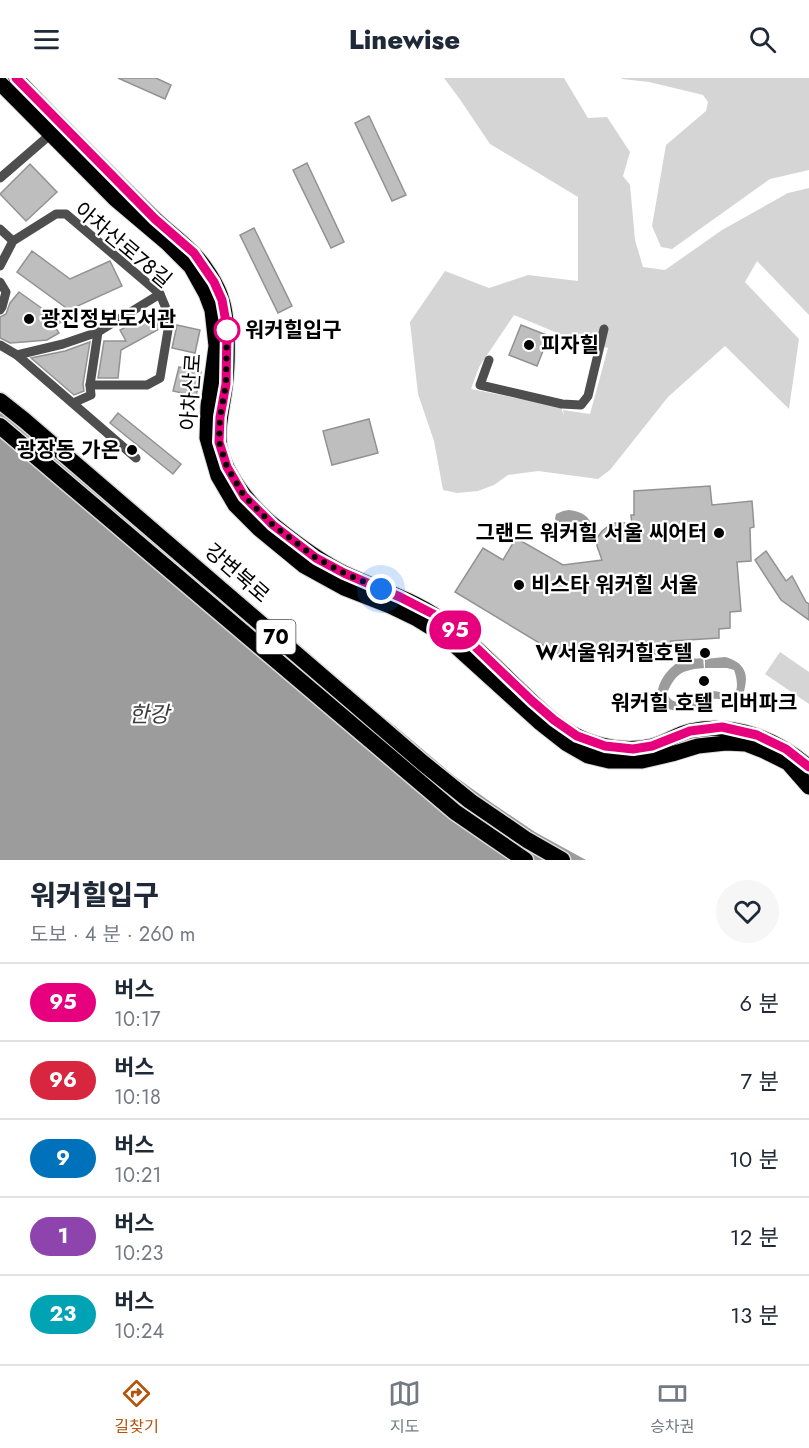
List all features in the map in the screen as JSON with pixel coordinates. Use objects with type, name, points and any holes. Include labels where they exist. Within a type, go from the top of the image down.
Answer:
[{"type":"highway","name":"강변북로","points":[[0,401],[423,763],[470,801],[527,840],[562,860]]},
{"type":"highway","name":"강변북로","points":[[0,426],[455,812],[525,860]]},
{"type":"main road","name":"아차산로","points":[[16,78],[155,219],[194,253],[214,282],[222,300],[227,328],[226,384],[220,417],[219,442],[227,467],[244,496],[273,525],[316,558],[435,615],[464,636],[532,701],[577,736],[605,746],[633,749],[652,746],[690,731],[722,727],[757,735],[786,749],[809,767]]},
{"type":"main road","name":"아차산로","points":[[0,83],[116,200],[167,243],[191,267],[212,310],[216,346],[208,406],[207,438],[218,476],[235,505],[259,529],[304,566],[344,588],[417,619],[443,635],[539,722],[567,744],[588,756],[609,761],[642,761],[698,746],[726,743],[746,744],[788,763],[809,787]]},
{"type":"street","points":[[0,178],[51,135]]},
{"type":"street","name":"아차산로78길","points":[[13,241],[56,214],[66,214],[160,294],[170,318],[160,378],[147,385],[90,385]]},
{"type":"street","points":[[0,229],[13,241],[0,266]]},
{"type":"street","points":[[0,282],[6,292],[0,310]]},
{"type":"street","points":[[17,355],[63,344],[98,332],[160,294]]},
{"type":"street","points":[[489,360],[480,385],[562,404],[580,405],[588,396],[604,329]]},
{"type":"street","points":[[73,403],[91,395],[90,385],[98,332]]},
{"type":"street","points":[[0,345],[17,355],[136,458]]},
{"type":"shaded area","points":[[444,78],[564,78],[588,118],[607,117],[630,152],[623,176],[630,185],[635,240],[643,267],[665,270],[722,230],[788,193],[809,188],[809,315],[757,261],[745,282],[799,339],[789,409],[725,346],[668,397],[610,470],[598,479],[538,471],[508,475],[494,485],[478,491],[457,493],[443,490],[434,441],[418,394],[410,322],[445,271],[489,288],[528,275],[578,281],[578,197],[490,144]],"holes":[[[514,315],[567,337],[608,348],[590,414],[563,410],[564,416],[561,407],[471,389],[479,367]]]},
{"type":"shaded area","points":[[621,78],[809,78],[809,170],[770,179],[672,249],[661,247],[652,226],[666,145],[706,111],[708,102],[703,95]]},
{"type":"shaded area","points":[[780,652],[809,672],[809,704],[765,674]]},
{"type":"water","name":"한강","points":[[0,399],[338,682],[453,775],[535,832],[586,860],[0,860]]},
{"type":"water","points":[[569,510],[582,514],[591,523],[582,529],[562,526],[555,519],[556,514]]},
{"type":"water","points":[[725,657],[739,664],[745,672],[745,687],[740,698],[733,701],[712,699],[693,708],[679,711],[664,706],[659,700],[659,685],[668,671],[681,661],[689,659],[703,658],[704,668],[690,670],[677,677],[667,693],[671,699],[681,702],[707,692],[730,694],[735,692],[737,685],[734,670],[705,668],[705,659]]},
{"type":"building","points":[[118,78],[156,78],[171,85],[165,99]]},
{"type":"building","points":[[369,116],[406,195],[392,201],[355,123]]},
{"type":"building","points":[[307,163],[344,242],[331,248],[293,170]]},
{"type":"building","points":[[30,164],[57,192],[26,221],[0,194]]},
{"type":"building","points":[[254,228],[292,306],[278,313],[240,235]]},
{"type":"building","points":[[32,251],[70,279],[110,261],[122,286],[69,310],[17,272]]},
{"type":"building","name":"광진정보도서관","points":[[19,292],[61,322],[55,327],[59,333],[47,340],[24,342],[10,343],[0,338],[0,317],[6,314],[10,303]]},
{"type":"building","points":[[154,312],[161,328],[121,350],[118,378],[98,378],[104,341],[126,341],[120,330]]},
{"type":"building","points":[[177,325],[200,330],[195,353],[172,348]]},
{"type":"building","points":[[521,325],[549,336],[537,366],[509,355]]},
{"type":"building","points":[[90,342],[83,384],[84,391],[74,395],[31,358],[65,351]]},
{"type":"building","points":[[179,367],[201,372],[196,396],[173,391]]},
{"type":"building","points":[[118,413],[181,464],[173,474],[110,423]]},
{"type":"building","points":[[369,419],[378,453],[332,465],[323,431]]},
{"type":"building","points":[[710,486],[712,505],[752,501],[754,527],[750,528],[751,561],[737,562],[741,611],[730,612],[730,628],[719,629],[719,638],[671,641],[666,650],[657,655],[652,652],[647,643],[572,652],[571,654],[556,653],[455,592],[483,548],[503,560],[516,538],[563,565],[602,560],[597,538],[611,524],[621,522],[632,525],[634,491]]},
{"type":"building","points":[[766,551],[786,581],[792,576],[809,604],[809,620],[781,600],[755,560]]},
{"type":"bus line","name":"95","points":[[16,78],[155,219],[194,253],[214,282],[222,300],[227,328],[226,384],[220,417],[219,442],[227,467],[244,496],[273,525],[316,558],[435,615],[464,636],[532,701],[577,736],[605,746],[633,749],[652,746],[690,731],[722,727],[757,735],[786,749],[809,767]]},
{"type":"place","name":"광진정보도서관","points":[[29,319]]},
{"type":"place","name":"워커힐입구","points":[[227,330]]},
{"type":"place","name":"피자힐","points":[[529,345]]},
{"type":"place","name":"광장동 가온","points":[[132,450]]},
{"type":"place","name":"그랜드 워커힐 서울 씨어터","points":[[719,533]]},
{"type":"place","name":"비스타 워커힐 서울","points":[[519,585]]},
{"type":"place","name":"W서울워커힐호텔","points":[[705,653]]},
{"type":"place","name":"워커힐 호텔 리버파크","points":[[704,681]]},
{"type":"route","points":[[227,330],[227,328],[226,384],[220,417],[219,442],[227,467],[244,496],[273,525],[316,558],[381,589]]}]
